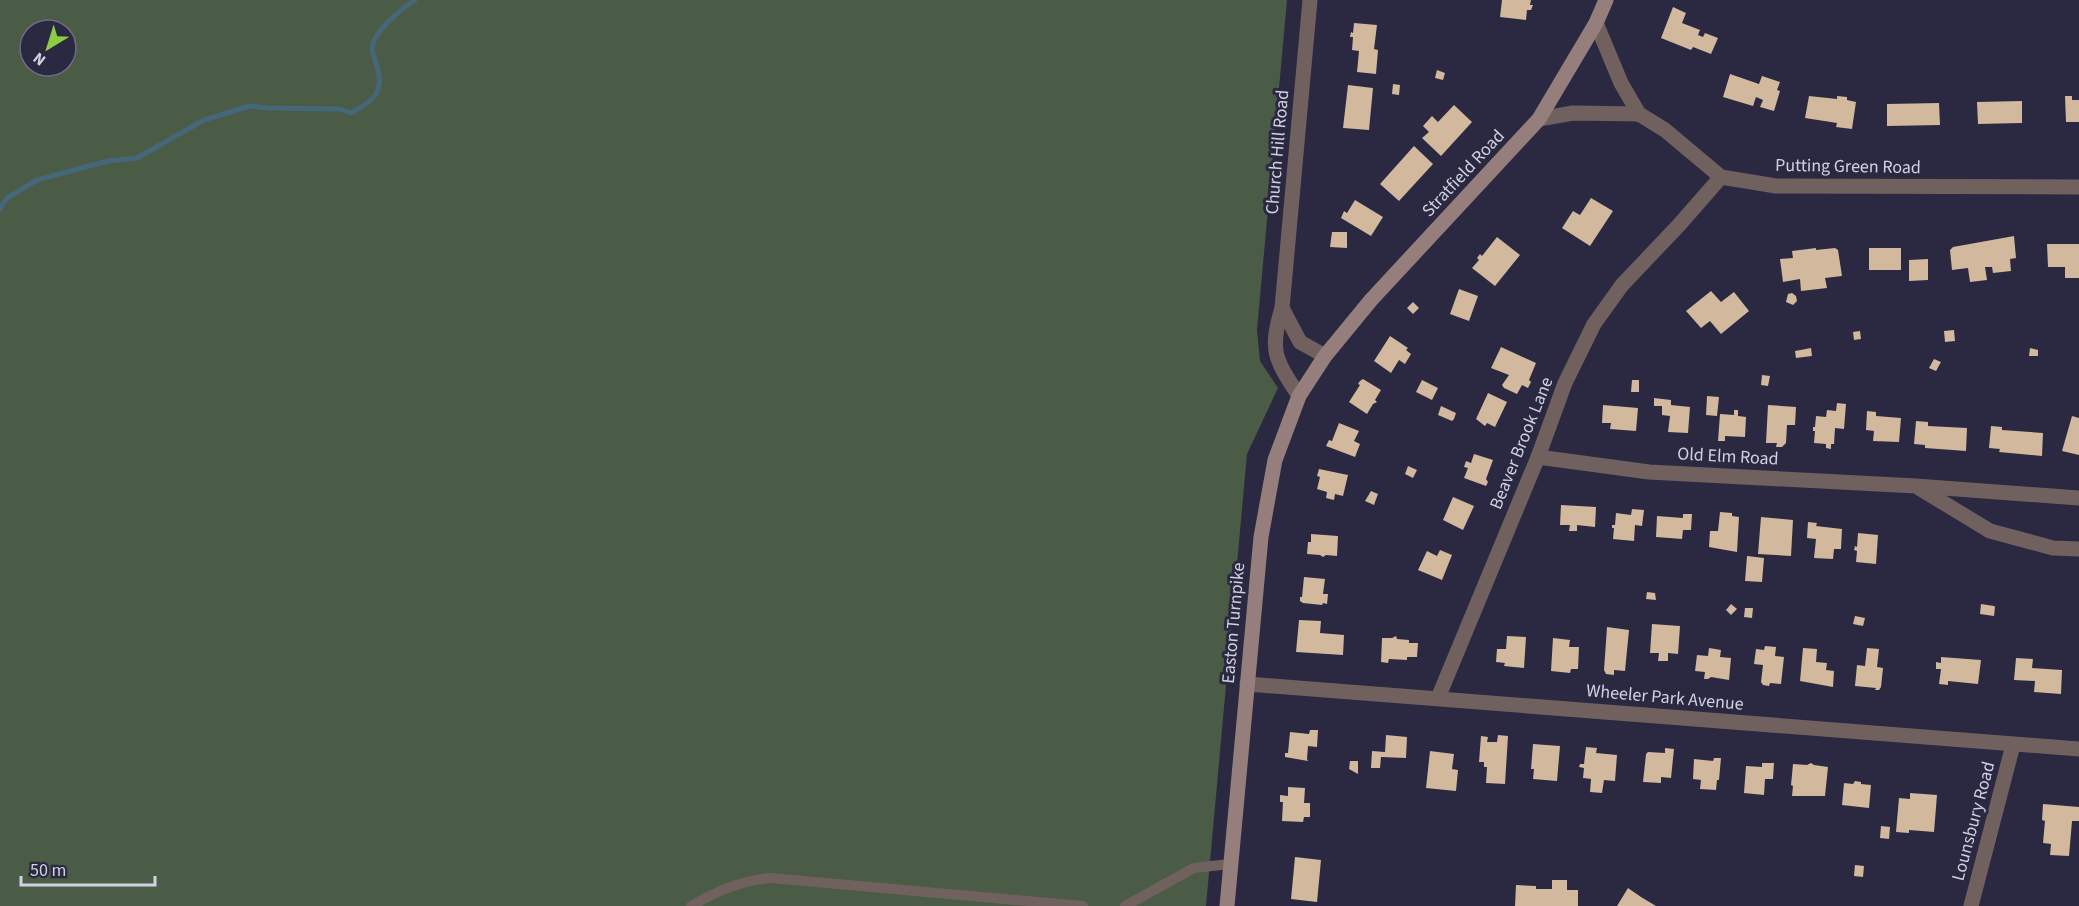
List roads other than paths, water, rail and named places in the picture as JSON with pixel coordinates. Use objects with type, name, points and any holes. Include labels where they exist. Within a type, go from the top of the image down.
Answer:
[{"type":"main road","name":"Stratfield Road","points":[[1325,356],[1371,300],[1539,119],[1596,23],[1606,0]]},
{"type":"main road","name":"Easton Turnpike","points":[[1227,906],[1261,537],[1275,460],[1299,396],[1325,356]]},
{"type":"street","name":"Church Hill Road","points":[[1299,396],[1285,374],[1274,348],[1276,328],[1282,308],[1310,0]]},
{"type":"street","points":[[1596,23],[1621,83],[1639,114],[1665,130],[1721,177]]},
{"type":"street","points":[[1539,119],[1581,113],[1639,114]]},
{"type":"street","name":"Putting Green Road","points":[[1721,177],[1776,186],[2079,187]]},
{"type":"street","name":"Beaver Brook Lane","points":[[1438,698],[1538,457],[1565,383],[1594,324],[1622,285],[1721,177]]},
{"type":"street","points":[[1282,308],[1300,342],[1325,356]]},
{"type":"street","name":"Old Elm Road","points":[[1538,457],[1649,472],[1916,486],[2079,498]]},
{"type":"street","name":"Old Elm Road","points":[[1916,486],[1990,531],[2053,548],[2079,549]]},
{"type":"street","name":"Wheeler Park Avenue","points":[[1247,684],[2079,750]]},
{"type":"street","name":"Lounsbury Road","points":[[1971,906],[2013,745]]},
{"type":"lane","points":[[1125,906],[1194,868],[1230,864]]},
{"type":"lane","points":[[691,906],[734,885],[771,878],[1083,906]]},
{"type":"waterway","points":[[0,209],[7,198],[37,180],[108,161],[137,158],[204,120],[250,106],[339,109],[351,113],[371,100],[378,90],[379,75],[372,48],[374,41],[383,27],[415,0]]}]
